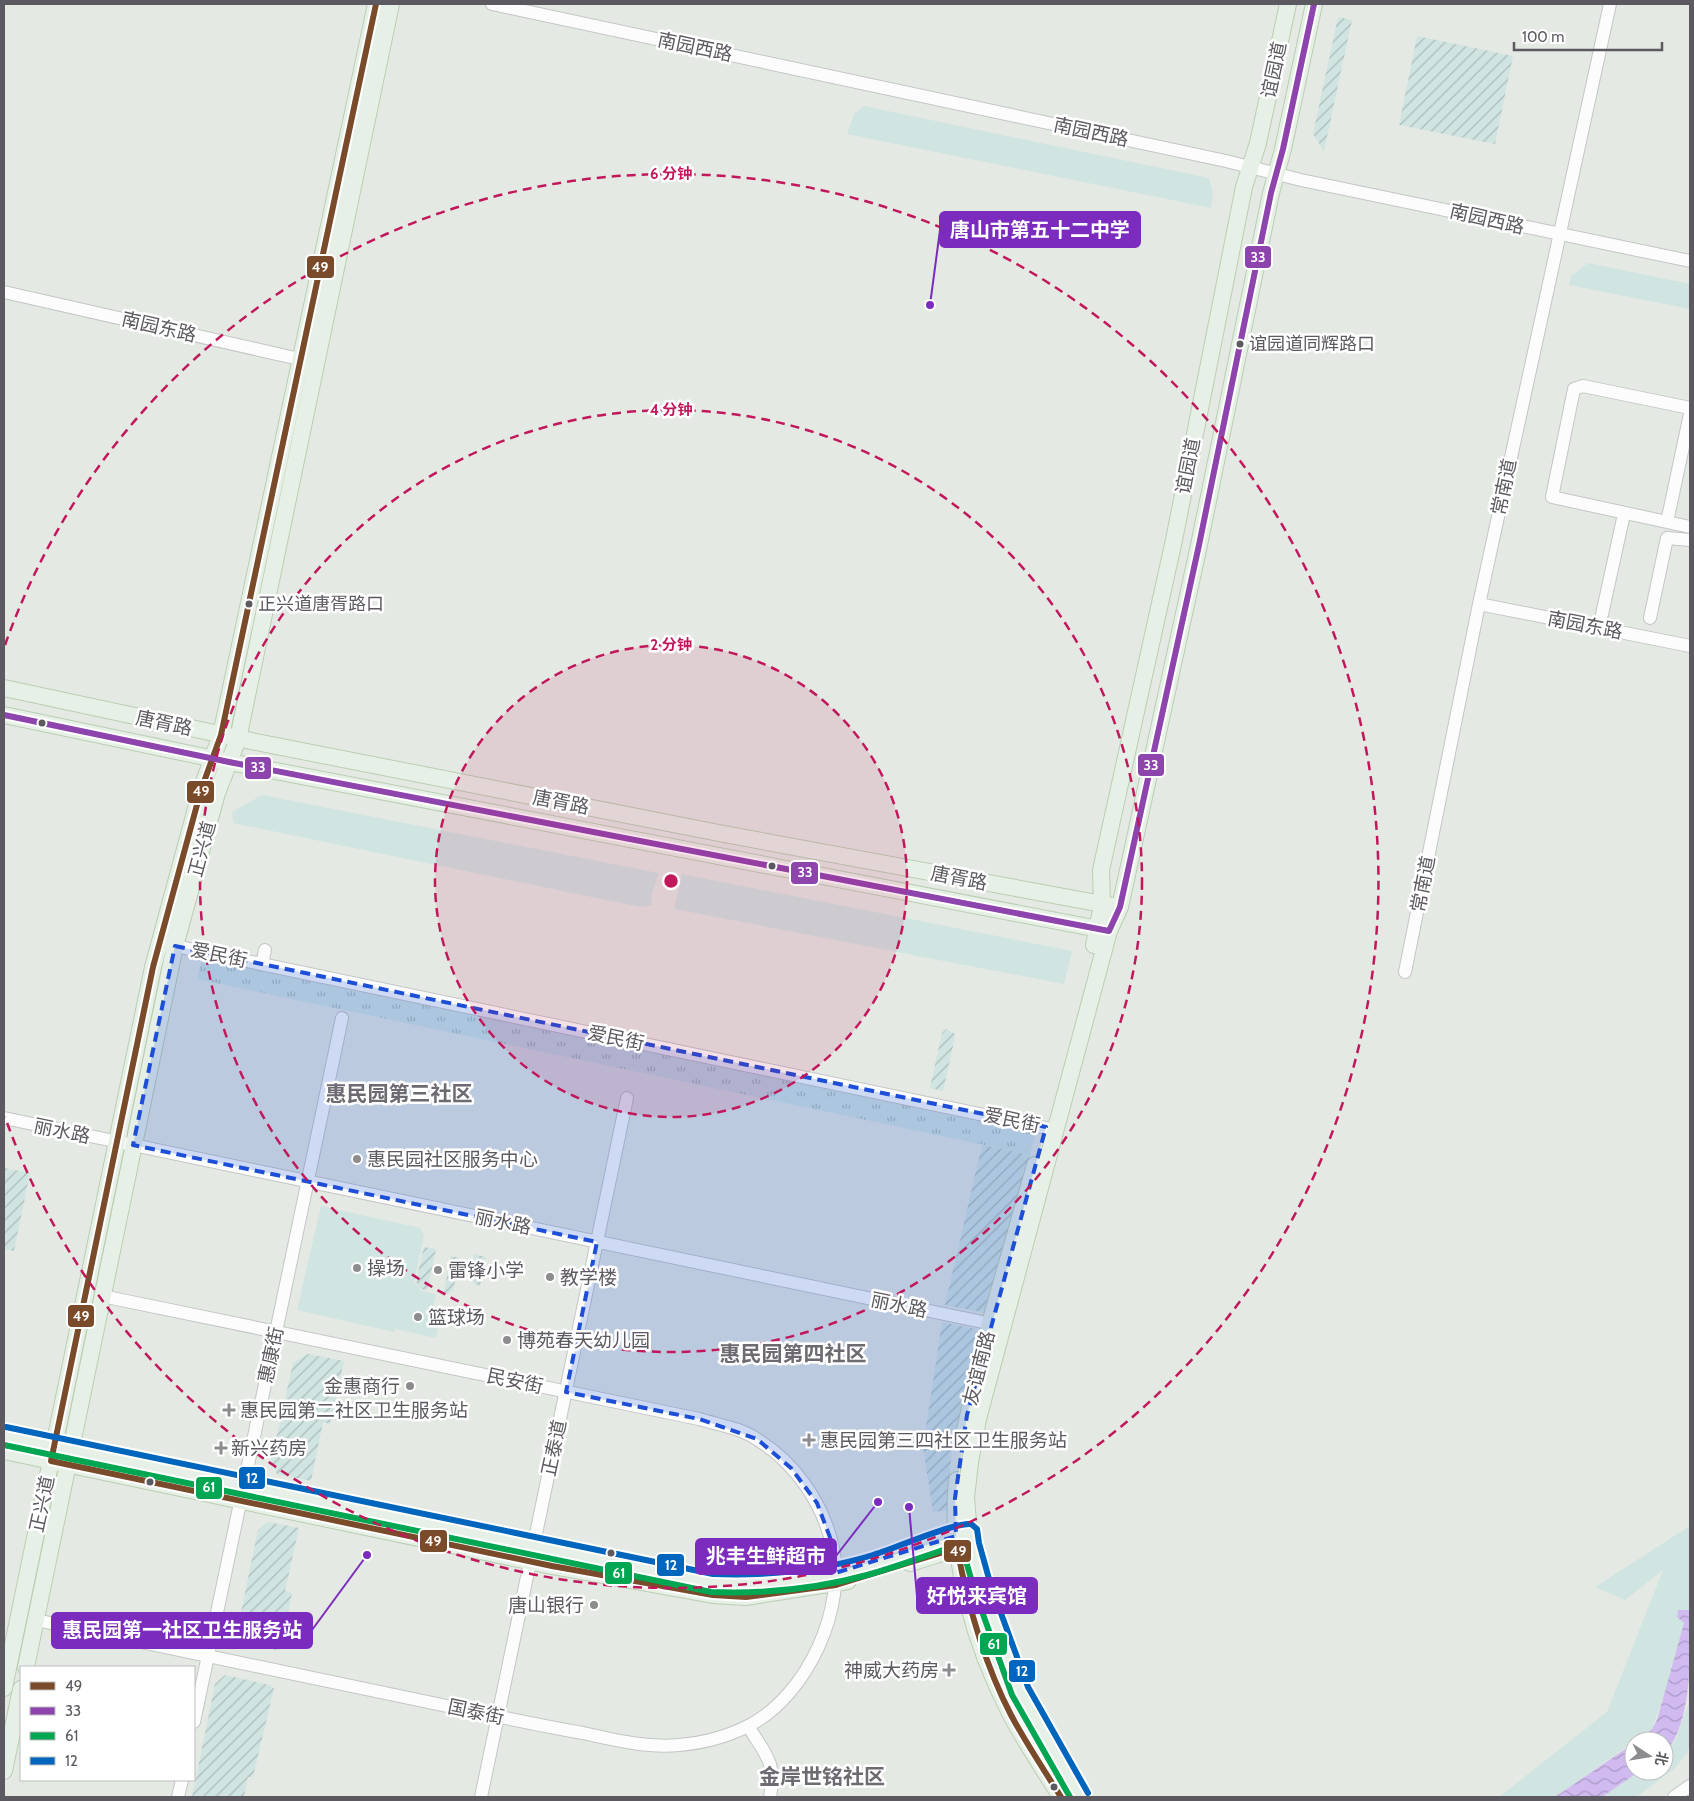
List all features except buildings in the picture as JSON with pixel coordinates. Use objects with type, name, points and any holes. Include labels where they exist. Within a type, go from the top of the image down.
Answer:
[{"type":"main road","name":"正兴道","points":[[26,1666],[102,1296],[153,967],[201,790],[238,739],[307,361],[376,4]]},
{"type":"main road","name":"正兴道","points":[[4,1688],[52,1453],[125,1144],[175,946],[217,793],[221,760],[221,735],[392,4]]},
{"type":"main road","name":"谊园道","points":[[1103,929],[1101,870],[1174,540],[1244,187],[1258,143],[1288,4]]},
{"type":"main road","name":"谊园道","points":[[1103,929],[1120,907],[1314,4]]},
{"type":"main road","name":"唐胥路","points":[[4,688],[238,739],[724,834],[1120,907]]},
{"type":"main road","name":"唐胥路","points":[[4,715],[221,760],[1103,929]]},
{"type":"main road","name":"友谊南路","points":[[1061,1797],[1012,1717],[1001,1695],[965,1592],[963,1540],[970,1462],[996,1325],[1051,1129],[1103,929]]},
{"type":"main road","points":[[4,1436],[69,1458],[531,1554],[712,1584],[744,1585],[835,1579],[863,1567],[963,1540]]},
{"type":"main road","points":[[4,1451],[52,1453]]},
{"type":"main road","name":"友谊南路","points":[[963,1540],[1020,1691],[1080,1797]]},
{"type":"main road","points":[[4,1771],[20,1694]]},
{"type":"street","name":"南园西路","points":[[492,4],[1559,235],[1690,261]]},
{"type":"street","name":"常南道","points":[[1405,972],[1479,604],[1610,4]]},
{"type":"street","name":"南园东路","points":[[4,292],[307,361]]},
{"type":"street","points":[[1690,408],[1583,386],[1574,389],[1552,497],[1690,527]]},
{"type":"street","points":[[1667,522],[1690,414]]},
{"type":"street","points":[[1599,628],[1624,514]]},
{"type":"street","points":[[1650,618],[1667,538],[1690,540]]},
{"type":"street","name":"南园东路","points":[[1479,604],[1690,646]]},
{"type":"street","name":"爱民街","points":[[175,946],[1051,1129]]},
{"type":"street","points":[[262,964],[265,950]]},
{"type":"street","name":"惠康街","points":[[195,1717],[342,1018]]},
{"type":"street","name":"正泰道","points":[[481,1797],[627,1098]]},
{"type":"street","name":"丽水路","points":[[4,1118],[996,1325]]},
{"type":"street","name":"民安街","points":[[102,1296],[699,1419],[731,1428],[758,1439],[791,1468],[818,1503],[834,1548],[835,1579]]},
{"type":"street","name":"国泰街","points":[[36,1620],[498,1717],[633,1743],[675,1746],[722,1736],[748,1726],[778,1704],[797,1684],[812,1660],[824,1631],[835,1579]]},
{"type":"street","points":[[748,1726],[772,1765],[774,1779],[770,1797]]},
{"type":"street","points":[[178,1797],[182,1781]]},
{"type":"street","points":[[1674,1797],[1690,1786]]},
{"type":"highlighted area","points":[[175,946],[1046,1127],[967,1415],[955,1498],[956,1536],[835,1573],[834,1548],[817,1503],[791,1468],[757,1439],[699,1419],[566,1392],[597,1242],[133,1145]]},
{"type":"green space","points":[[1338,17],[1352,20],[1324,151],[1313,134]]},
{"type":"green space","points":[[1417,36],[1513,56],[1495,144],[1399,125]]},
{"type":"green space","points":[[864,106],[1209,178],[1213,193],[1211,208],[847,134],[854,114]]},
{"type":"green space","points":[[1588,263],[1690,284],[1690,309],[1569,285],[1571,276]]},
{"type":"green space","points":[[262,795],[659,873],[651,896],[652,905],[640,907],[233,823],[232,812]]},
{"type":"green space","points":[[682,874],[1072,951],[1064,984],[674,909]]},
{"type":"green space","points":[[202,959],[224,961],[1036,1130],[1030,1155],[197,979]]},
{"type":"green space","points":[[946,1029],[954,1033],[955,1037],[943,1091],[930,1088],[942,1033]]},
{"type":"green space","points":[[982,1145],[1030,1155],[986,1313],[945,1305]]},
{"type":"green space","points":[[4,1168],[30,1173],[14,1251],[4,1249]]},
{"type":"green space","name":"操场","points":[[321,1206],[420,1228],[424,1236],[414,1282],[421,1291],[436,1294],[433,1307],[442,1309],[436,1338],[395,1329],[394,1332],[297,1310]]},
{"type":"green space","points":[[424,1247],[436,1249],[427,1291],[419,1288],[416,1281]]},
{"type":"green space","points":[[474,1254],[486,1257],[480,1286],[474,1284],[472,1280]]},
{"type":"green space","points":[[451,1256],[460,1258],[453,1291],[443,1296]]},
{"type":"green space","points":[[942,1322],[981,1330],[951,1456],[948,1510],[933,1512],[923,1447]]},
{"type":"green space","points":[[308,1354],[344,1361],[330,1424],[323,1422],[311,1481],[277,1474],[271,1462],[293,1363]]},
{"type":"green space","points":[[268,1522],[299,1528],[285,1591],[292,1593],[280,1651],[235,1641],[258,1530]]},
{"type":"green space","points":[[1690,1526],[1690,1608],[1689,1610],[1678,1611],[1677,1617],[1685,1623],[1670,1678],[1652,1729],[1649,1731],[1624,1731],[1624,1749],[1555,1797],[1499,1797],[1607,1712],[1663,1570],[1625,1600],[1595,1587]]},
{"type":"green space","points":[[225,1675],[269,1685],[274,1688],[253,1777],[248,1777],[244,1797],[192,1797],[215,1684]]},
{"type":"green space","points":[[1690,1700],[1690,1745],[1687,1753],[1674,1769],[1675,1741]]},
{"type":"green space","points":[[1625,1781],[1658,1781],[1636,1797],[1602,1797]]},
{"type":"water","points":[[1690,1608],[1688,1685],[1681,1724],[1674,1740],[1674,1731],[1650,1731],[1657,1720],[1684,1623],[1677,1617],[1678,1610],[1689,1610]]},
{"type":"water","points":[[1624,1750],[1625,1781],[1602,1797],[1555,1797]]},
{"type":"transit line","name":"49","points":[[376,4],[221,735],[201,790],[153,967],[51,1461],[552,1566],[713,1595],[746,1597],[836,1585],[957,1548],[978,1634],[1001,1695],[1035,1756],[1061,1797]]},
{"type":"transit line","name":"33","points":[[4,715],[229,762],[1109,931],[1120,907],[1199,545],[1271,193],[1283,149],[1314,4]]},
{"type":"transit line","name":"12","points":[[6,1427],[713,1574],[774,1573],[814,1569],[873,1555],[952,1527],[971,1524],[977,1529],[991,1586],[1028,1687],[1088,1793]]},
{"type":"transit line","name":"61","points":[[4,1445],[711,1592],[789,1590],[828,1584],[879,1571],[961,1544],[975,1592],[1012,1695],[1070,1797]]},
{"type":"place","name":"唐山市第五十二中学","points":[[930,305]]},
{"type":"place","name":"谊园道同辉路口","points":[[1240,344]]},
{"type":"place","name":"正兴道唐胥路口","points":[[249,604]]},
{"type":"place","name":"惠民园社区服务中心","points":[[357,1159]]},
{"type":"place","name":"操场","points":[[357,1268]]},
{"type":"place","name":"雷锋小学","points":[[438,1270]]},
{"type":"place","name":"教学楼","points":[[550,1277]]},
{"type":"place","name":"篮球场","points":[[418,1317]]},
{"type":"place","name":"博苑春天幼儿园","points":[[507,1340]]},
{"type":"place","name":"金惠商行","points":[[410,1386]]},
{"type":"place","name":"惠民园第二社区卫生服务站","points":[[229,1410]]},
{"type":"place","name":"惠民园第三四社区卫生服务站","points":[[809,1440]]},
{"type":"place","name":"新兴药房","points":[[221,1448]]},
{"type":"place","name":"兆丰生鲜超市","points":[[878,1502]]},
{"type":"place","name":"好悦来宾馆","points":[[909,1507]]},
{"type":"place","name":"惠民园第一社区卫生服务站","points":[[367,1555]]},
{"type":"place","name":"唐山银行","points":[[594,1605]]},
{"type":"place","name":"神威大药房","points":[[949,1670]]},
{"type":"district","name":"惠民园第三社区","points":[[399,1093]]},
{"type":"district","name":"惠民园第四社区","points":[[793,1353]]},
{"type":"district","name":"金岸世铭社区","points":[[822,1776]]}]
